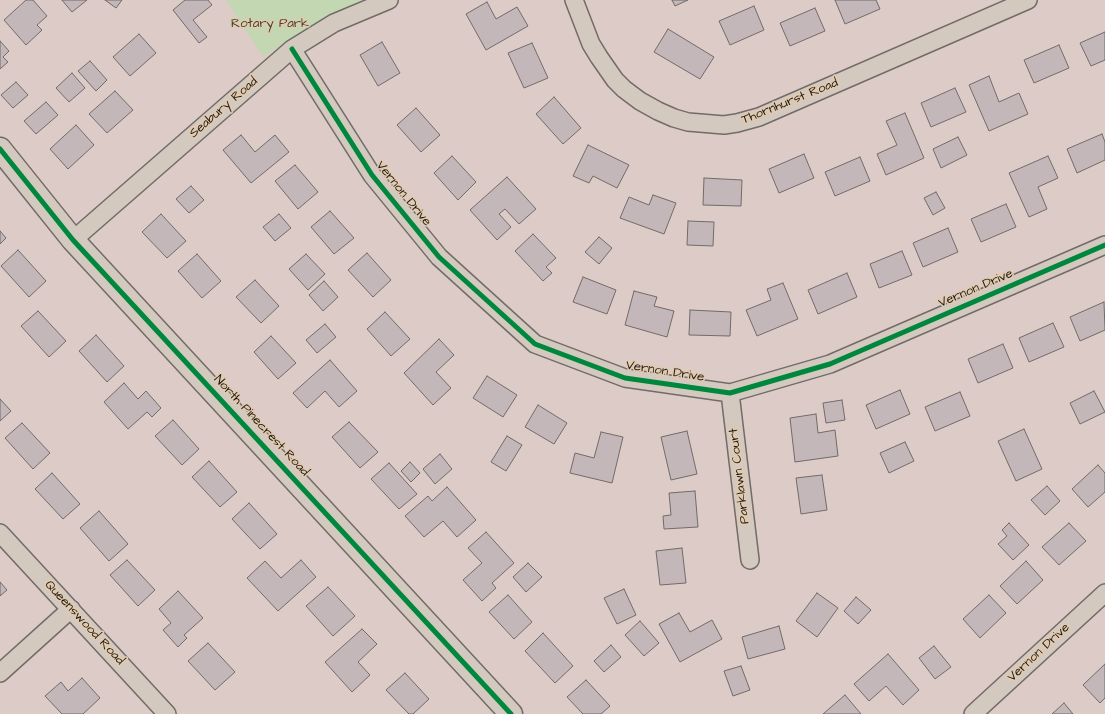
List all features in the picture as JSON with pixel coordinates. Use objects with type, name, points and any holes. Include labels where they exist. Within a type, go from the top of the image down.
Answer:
[{"type":"street","name":"Seabury Road","points":[[73,240],[292,49],[334,23],[389,0]]},
{"type":"street","name":"Thornhurst Road","points":[[574,0],[599,57],[615,80],[624,89],[640,101],[674,118],[688,122],[724,125],[759,117],[1028,0]]},
{"type":"street","name":"Vernon Drive","points":[[292,49],[372,176],[440,257],[535,344],[625,378],[730,393],[830,364],[1105,245]]},
{"type":"street","name":"North Pinecrest Road","points":[[0,148],[73,240],[511,714]]},
{"type":"street","name":"Parklawn Court","points":[[730,393],[750,560]]},
{"type":"street","name":"Queenswood Road","points":[[0,533],[167,714]]},
{"type":"street","name":"Vernon Drive","points":[[973,714],[1105,592]]},
{"type":"street","points":[[0,674],[71,609]]},
{"type":"green space","name":"Rotary Park","points":[[226,0],[363,0],[338,11],[300,32],[263,57]]},
{"type":"building","points":[[26,0],[33,0],[47,16],[37,25],[42,30],[26,45],[4,20]]},
{"type":"building","points":[[62,0],[87,0],[72,12]]},
{"type":"building","points":[[105,0],[122,0],[116,8]]},
{"type":"building","points":[[185,0],[208,0],[212,5],[193,20],[207,37],[199,43],[173,10]]},
{"type":"building","points":[[672,0],[688,0],[675,6]]},
{"type":"building","points":[[835,0],[876,0],[880,9],[845,24]]},
{"type":"building","points":[[487,2],[496,19],[517,7],[528,26],[486,50],[466,14]]},
{"type":"building","points":[[754,6],[764,30],[730,45],[719,21]]},
{"type":"building","points":[[815,8],[825,31],[790,46],[780,23]]},
{"type":"building","points":[[668,29],[714,57],[700,79],[654,52]]},
{"type":"building","points":[[1105,32],[1105,60],[1091,66],[1080,43]]},
{"type":"building","points":[[139,34],[156,53],[130,76],[113,57]]},
{"type":"building","points":[[0,41],[9,51],[3,57],[8,62],[0,69]]},
{"type":"building","points":[[382,42],[400,73],[378,86],[360,55]]},
{"type":"building","points":[[532,43],[548,78],[524,88],[508,53]]},
{"type":"building","points":[[1059,45],[1069,68],[1034,83],[1024,60]]},
{"type":"building","points":[[90,61],[107,80],[96,91],[78,71]]},
{"type":"building","points":[[72,73],[85,88],[69,102],[56,88]]},
{"type":"building","points":[[989,76],[999,102],[1019,93],[1028,114],[989,131],[969,85]]},
{"type":"building","points":[[16,82],[28,95],[13,108],[1,95]]},
{"type":"building","points":[[955,88],[966,112],[931,127],[921,103]]},
{"type":"building","points":[[115,91],[133,110],[107,133],[89,114]]},
{"type":"building","points":[[554,97],[581,128],[563,144],[536,114]]},
{"type":"building","points":[[46,102],[58,115],[36,134],[24,121]]},
{"type":"building","points":[[416,108],[440,135],[421,152],[397,125]]},
{"type":"building","points":[[905,113],[924,158],[886,175],[877,154],[897,145],[886,121]]},
{"type":"building","points":[[76,125],[94,145],[68,169],[50,149]]},
{"type":"building","points":[[1102,134],[1105,142],[1105,160],[1077,173],[1067,149]]},
{"type":"building","points":[[241,135],[255,152],[275,135],[289,152],[251,183],[223,150]]},
{"type":"building","points":[[958,137],[967,155],[941,168],[933,149]]},
{"type":"building","points":[[588,145],[629,165],[617,188],[593,176],[589,183],[573,176]]},
{"type":"building","points":[[804,154],[814,178],[779,193],[769,169]]},
{"type":"building","points":[[452,156],[476,182],[458,200],[434,173]]},
{"type":"building","points":[[1048,156],[1058,178],[1038,187],[1047,209],[1029,217],[1009,173]]},
{"type":"building","points":[[860,157],[870,181],[835,196],[825,172]]},
{"type":"building","points":[[295,165],[318,192],[298,209],[275,181]]},
{"type":"building","points":[[507,177],[536,209],[519,224],[505,209],[499,214],[511,227],[497,240],[470,210]]},
{"type":"building","points":[[704,178],[742,180],[741,206],[703,205]]},
{"type":"building","points":[[191,186],[204,200],[189,213],[176,199]]},
{"type":"building","points":[[936,192],[945,208],[933,215],[924,198]]},
{"type":"building","points":[[653,195],[676,203],[664,234],[620,218],[629,197],[649,205]]},
{"type":"building","points":[[1006,204],[1016,227],[981,242],[971,219]]},
{"type":"building","points":[[330,211],[354,238],[334,254],[311,227]]},
{"type":"building","points":[[161,214],[186,241],[167,258],[142,232]]},
{"type":"building","points":[[279,214],[291,228],[275,241],[263,227]]},
{"type":"building","points":[[688,221],[714,222],[713,246],[687,245]]},
{"type":"building","points":[[948,228],[958,252],[923,267],[913,243]]},
{"type":"building","points":[[0,231],[6,238],[0,244]]},
{"type":"building","points":[[533,234],[556,258],[546,267],[552,273],[543,281],[515,251]]},
{"type":"building","points":[[599,237],[612,248],[599,264],[585,252]]},
{"type":"building","points":[[18,250],[46,281],[29,297],[1,266]]},
{"type":"building","points":[[902,251],[912,275],[879,288],[870,264]]},
{"type":"building","points":[[367,253],[391,280],[373,297],[348,270]]},
{"type":"building","points":[[197,254],[221,281],[202,298],[178,271]]},
{"type":"building","points":[[306,254],[325,274],[308,290],[289,269]]},
{"type":"building","points":[[847,273],[857,297],[818,314],[808,290]]},
{"type":"building","points":[[583,277],[616,290],[607,314],[573,302]]},
{"type":"building","points":[[255,280],[279,306],[261,323],[236,297]]},
{"type":"building","points":[[324,281],[338,297],[323,311],[309,295]]},
{"type":"building","points":[[783,283],[798,319],[757,336],[746,310],[771,300],[767,289]]},
{"type":"building","points":[[634,291],[657,297],[654,306],[674,311],[667,337],[625,325]]},
{"type":"building","points":[[1104,302],[1105,330],[1080,341],[1070,317]]},
{"type":"building","points":[[690,310],[731,312],[730,336],[689,335]]},
{"type":"building","points":[[38,311],[66,341],[49,357],[21,326]]},
{"type":"building","points":[[385,312],[410,339],[391,356],[367,329]]},
{"type":"building","points":[[1053,323],[1064,347],[1029,362],[1019,338]]},
{"type":"building","points":[[325,324],[336,337],[317,353],[306,340]]},
{"type":"building","points":[[96,335],[124,366],[107,382],[79,351]]},
{"type":"building","points":[[271,336],[296,363],[278,379],[254,352]]},
{"type":"building","points":[[439,339],[454,355],[436,372],[451,388],[433,405],[404,373]]},
{"type":"building","points":[[1003,344],[1013,368],[978,383],[968,359]]},
{"type":"building","points":[[330,360],[357,391],[339,407],[325,391],[307,408],[293,393]]},
{"type":"building","points":[[487,376],[517,395],[503,417],[473,398]]},
{"type":"building","points":[[124,383],[138,399],[146,391],[161,408],[152,417],[147,412],[128,429],[104,402]]},
{"type":"building","points":[[900,390],[910,414],[876,429],[866,405]]},
{"type":"building","points":[[1094,391],[1105,412],[1080,424],[1070,403]]},
{"type":"building","points":[[960,392],[970,416],[935,431],[925,407]]},
{"type":"building","points":[[0,399],[11,411],[0,421]]},
{"type":"building","points":[[842,400],[845,420],[826,423],[823,403]]},
{"type":"building","points":[[538,405],[567,423],[554,444],[525,427]]},
{"type":"building","points":[[816,414],[818,433],[835,430],[838,456],[795,462],[790,418]]},
{"type":"building","points":[[173,420],[199,449],[182,465],[155,436]]},
{"type":"building","points":[[349,422],[378,452],[360,468],[332,437]]},
{"type":"building","points":[[22,423],[50,453],[33,469],[5,438]]},
{"type":"building","points":[[1024,429],[1042,469],[1016,481],[998,441]]},
{"type":"building","points":[[687,431],[697,474],[671,480],[661,437]]},
{"type":"building","points":[[601,432],[623,437],[612,483],[570,473],[575,453],[594,458]]},
{"type":"building","points":[[507,436],[522,445],[506,471],[491,462]]},
{"type":"building","points":[[905,442],[914,461],[889,473],[880,453]]},
{"type":"building","points":[[440,454],[452,469],[435,484],[423,469]]},
{"type":"building","points":[[209,461],[237,492],[220,507],[192,477]]},
{"type":"building","points":[[410,462],[420,473],[411,482],[401,471]]},
{"type":"building","points":[[389,463],[417,494],[399,509],[371,479]]},
{"type":"building","points":[[1098,465],[1105,473],[1105,492],[1088,507],[1072,489]]},
{"type":"building","points":[[52,473],[80,504],[63,519],[35,489]]},
{"type":"building","points":[[822,475],[827,510],[801,514],[796,478]]},
{"type":"building","points":[[1047,486],[1060,501],[1045,515],[1031,500]]},
{"type":"building","points":[[447,487],[476,520],[457,537],[443,521],[424,537],[405,516],[428,496],[432,501]]},
{"type":"building","points":[[695,491],[698,527],[664,529],[663,516],[671,515],[669,493]]},
{"type":"building","points":[[249,503],[277,534],[260,549],[232,519]]},
{"type":"building","points":[[99,511],[128,544],[109,561],[80,528]]},
{"type":"building","points":[[1009,523],[1029,545],[1013,560],[998,544],[1007,536],[1002,530]]},
{"type":"building","points":[[1069,523],[1086,541],[1059,565],[1042,547]]},
{"type":"building","points":[[486,532],[514,563],[492,583],[496,588],[482,601],[463,580],[482,563],[468,548]]},
{"type":"building","points":[[682,548],[686,583],[660,585],[656,551]]},
{"type":"building","points":[[127,560],[155,590],[138,606],[110,575]]},
{"type":"building","points":[[301,560],[316,577],[278,611],[247,578],[265,561],[281,578]]},
{"type":"building","points":[[1026,561],[1043,580],[1017,604],[1000,586]]},
{"type":"building","points":[[528,563],[542,577],[526,592],[513,577]]},
{"type":"building","points":[[0,582],[7,590],[0,596]]},
{"type":"building","points":[[328,587],[355,616],[333,636],[306,606]]},
{"type":"building","points":[[624,589],[636,615],[617,624],[604,598]]},
{"type":"building","points":[[178,591],[203,618],[184,635],[187,638],[178,647],[163,630],[171,623],[159,609]]},
{"type":"building","points":[[817,593],[838,608],[817,637],[796,621]]},
{"type":"building","points":[[508,595],[532,622],[514,639],[489,612]]},
{"type":"building","points":[[989,595],[1006,613],[980,638],[963,619]]},
{"type":"building","points":[[856,597],[871,610],[858,624],[844,611]]},
{"type":"building","points":[[679,613],[690,632],[712,620],[722,639],[680,662],[659,624]]},
{"type":"building","points":[[640,621],[659,643],[644,656],[625,635]]},
{"type":"building","points":[[779,626],[785,649],[748,659],[742,637]]},
{"type":"building","points":[[362,629],[377,644],[358,662],[370,675],[352,692],[325,662]]},
{"type":"building","points":[[543,633],[573,666],[555,683],[525,651]]},
{"type":"building","points":[[208,643],[235,672],[215,690],[188,661]]},
{"type":"building","points":[[611,645],[621,657],[604,672],[594,661]]},
{"type":"building","points":[[934,646],[951,667],[935,679],[919,658]]},
{"type":"building","points":[[888,654],[919,690],[903,705],[886,686],[869,701],[854,684]]},
{"type":"building","points":[[1105,664],[1105,698],[1100,703],[1083,685]]},
{"type":"building","points":[[741,666],[750,690],[733,696],[724,671]]},
{"type":"building","points":[[405,673],[429,699],[413,714],[409,714],[386,690]]},
{"type":"building","points":[[82,678],[100,698],[83,714],[62,714],[45,696],[61,682],[68,691]]},
{"type":"building","points":[[586,680],[610,706],[601,714],[583,714],[567,697]]},
{"type":"building","points":[[845,695],[861,714],[823,714]]},
{"type":"building","points":[[1064,703],[1073,714],[1052,714]]},
{"type":"cycle path","points":[[292,49],[372,175],[439,257],[535,344],[625,378],[730,393],[830,364],[1105,245]]},
{"type":"cycle path","points":[[0,149],[73,240],[511,714]]}]
